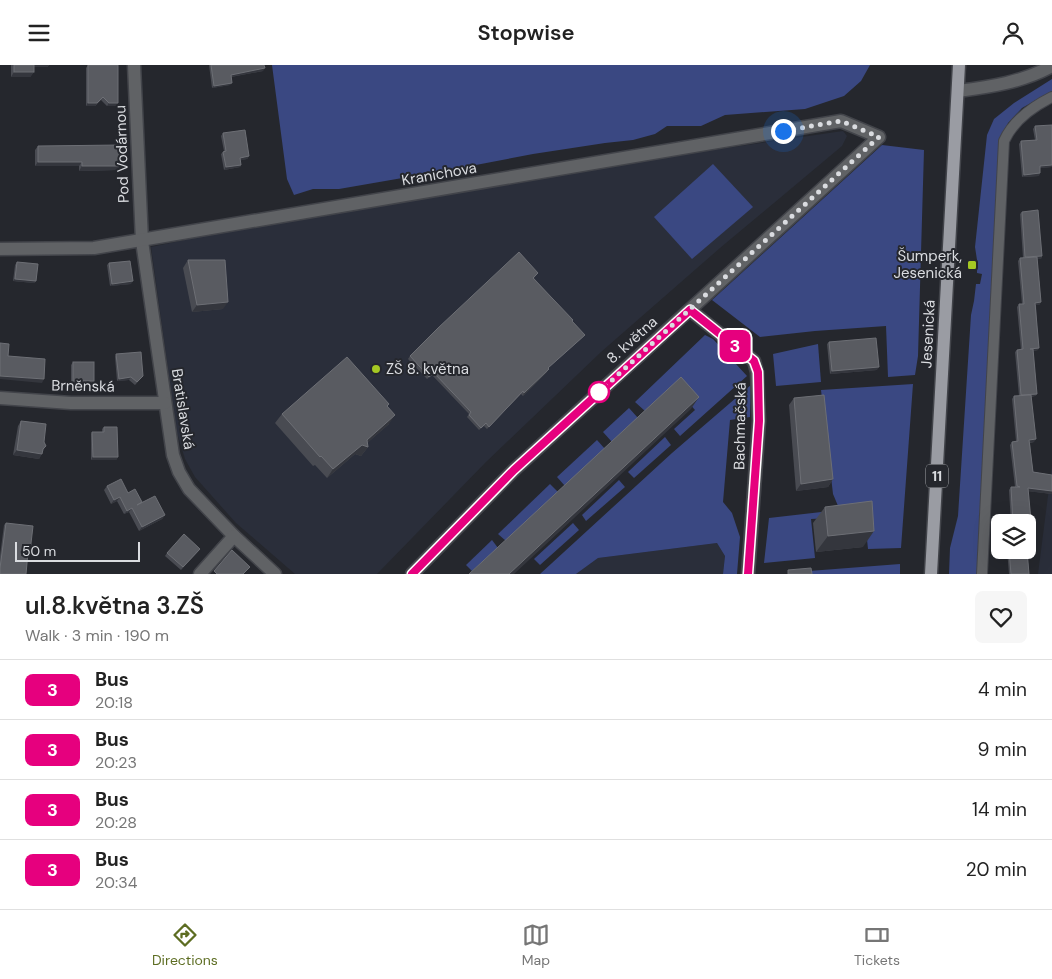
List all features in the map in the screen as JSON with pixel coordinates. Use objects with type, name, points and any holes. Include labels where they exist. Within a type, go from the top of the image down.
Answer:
[{"type":"main road","name":"Jesenická","points":[[931,574],[959,65]]},
{"type":"street","name":"Pod Vodárnou","points":[[134,65],[142,241]]},
{"type":"street","points":[[958,91],[1010,83],[1052,66]]},
{"type":"street","name":"Kranichova","points":[[0,249],[94,249],[841,121],[879,137]]},
{"type":"street","name":"8. května","points":[[412,574],[514,470],[879,137]]},
{"type":"street","name":"Bratislavská","points":[[142,241],[173,455],[179,472],[189,489],[234,536],[275,574]]},
{"type":"street","name":"Bachmačská","points":[[690,310],[754,361],[758,372],[759,421],[748,574]]},
{"type":"street","name":"Brněnská","points":[[0,398],[71,403],[165,403]]},
{"type":"street","points":[[200,574],[234,536]]},
{"type":"lane","points":[[982,574],[1004,141],[1010,128],[1026,113],[1052,97]]},
{"type":"shaded area","points":[[272,65],[870,65],[861,81],[844,96],[805,109],[725,115],[701,126],[667,126],[655,134],[633,140],[533,154],[339,189],[313,189],[294,195],[287,179]]},
{"type":"shaded area","points":[[1052,79],[1052,91],[1022,108],[1008,123],[1001,141],[977,574],[949,574],[950,548],[958,516],[971,315],[976,284],[980,284],[982,274],[977,273],[975,247],[987,135],[994,119],[1014,103]]},
{"type":"shaded area","name":"ZŠ 8. května","points":[[843,131],[847,136],[842,146],[720,248],[601,352],[486,462],[377,574],[295,574],[236,523],[195,477],[185,459],[177,433],[151,247],[287,218],[494,182]]},
{"type":"shaded area","points":[[882,145],[924,150],[918,356],[915,375],[888,377],[886,326],[760,337],[712,300]]},
{"type":"shaded area","points":[[713,164],[753,207],[692,259],[654,217]]},
{"type":"shaded area","points":[[705,335],[713,339],[747,376],[680,436],[674,429],[695,410],[674,386],[645,411],[635,402]]},
{"type":"shaded area","points":[[818,344],[821,382],[776,386],[773,354]]},
{"type":"shaded area","points":[[913,384],[901,548],[868,549],[864,511],[841,513],[833,494],[821,390]]},
{"type":"shaded area","points":[[751,385],[750,417],[730,420],[723,502],[732,513],[740,537],[737,574],[723,574],[725,556],[717,543],[598,558],[576,574],[540,574],[672,453]]},
{"type":"shaded area","points":[[629,408],[638,418],[612,442],[603,432]]},
{"type":"shaded area","points":[[665,437],[671,445],[634,478],[628,472]]},
{"type":"shaded area","points":[[597,440],[605,449],[565,486],[557,477]]},
{"type":"shaded area","points":[[1052,465],[1052,574],[1038,574],[1045,519]]},
{"type":"shaded area","points":[[619,480],[625,487],[586,521],[582,515]]},
{"type":"shaded area","points":[[550,484],[558,492],[506,541],[498,534]]},
{"type":"shaded area","points":[[830,511],[831,518],[811,519],[815,558],[764,563],[769,518]]},
{"type":"shaded area","points":[[573,523],[579,530],[540,565],[534,559]]},
{"type":"shaded area","points":[[492,540],[498,548],[472,571],[466,565]]},
{"type":"shaded area","points":[[717,543],[725,556],[723,574],[576,574],[598,558]]},
{"type":"shaded area","points":[[900,564],[900,574],[810,574],[809,571]]},
{"type":"building","points":[[14,65],[34,65],[34,72],[14,72]]},
{"type":"building","points":[[88,65],[118,65],[118,103],[109,103],[103,97],[97,103],[88,103]]},
{"type":"building","points":[[211,65],[264,65],[265,68],[231,75],[232,83],[214,86]]},
{"type":"building","points":[[1052,125],[1052,165],[1040,166],[1040,173],[1024,175],[1021,141],[1037,140],[1035,126]]},
{"type":"building","points":[[245,130],[249,156],[240,158],[241,165],[226,167],[223,152],[226,151],[223,133]]},
{"type":"building","points":[[120,145],[120,166],[82,166],[82,162],[38,162],[38,146]]},
{"type":"building","points":[[1038,210],[1042,256],[1025,257],[1022,212]]},
{"type":"building","points":[[519,252],[538,273],[533,278],[585,335],[548,368],[524,393],[523,391],[489,427],[486,423],[481,428],[469,415],[471,412],[434,373],[429,377],[410,356]]},
{"type":"building","points":[[1037,257],[1041,302],[1035,303],[1039,348],[1030,349],[1033,349],[1037,394],[1021,395],[1017,350],[1023,349],[1019,304],[1024,304],[1020,258]]},
{"type":"building","points":[[188,260],[225,260],[228,302],[197,305]]},
{"type":"building","points":[[130,261],[133,281],[112,284],[109,263]]},
{"type":"building","points":[[17,262],[38,264],[36,281],[15,279]]},
{"type":"building","points":[[876,338],[879,367],[832,371],[829,342]]},
{"type":"building","points":[[0,343],[9,344],[8,356],[45,359],[44,379],[0,376]]},
{"type":"building","points":[[141,352],[143,376],[137,382],[131,377],[119,379],[116,354]]},
{"type":"building","points":[[347,357],[389,404],[387,406],[395,415],[367,440],[368,447],[362,445],[333,469],[282,414]]},
{"type":"building","points":[[73,362],[94,362],[94,381],[73,381]]},
{"type":"building","points":[[681,377],[699,397],[509,574],[469,574]]},
{"type":"building","points":[[824,395],[833,479],[801,484],[794,398]]},
{"type":"building","points":[[1031,395],[1036,439],[1029,440],[1033,472],[1052,475],[1052,491],[1028,488],[1030,514],[1012,514],[1011,487],[1020,487],[1017,486],[1012,442],[1018,441],[1014,396]]},
{"type":"building","points":[[21,421],[46,424],[44,442],[46,446],[42,454],[17,450]]},
{"type":"building","points":[[104,427],[117,427],[118,457],[93,457],[92,432],[104,432]]},
{"type":"building","points":[[121,479],[128,493],[135,489],[142,502],[137,505],[155,496],[165,515],[142,527],[132,508],[127,511],[120,497],[114,500],[107,486]]},
{"type":"building","points":[[872,501],[874,531],[828,536],[825,507]]},
{"type":"building","points":[[6,523],[33,526],[26,574],[0,574]]},
{"type":"building","points":[[184,534],[200,549],[183,567],[167,553]]},
{"type":"building","points":[[232,550],[250,567],[243,574],[217,574],[214,571]]},
{"type":"building","points":[[1010,559],[1028,559],[1029,574],[1011,574]]},
{"type":"building","points":[[811,568],[812,574],[788,574],[788,570]]},
{"type":"bus line","name":"3","points":[[412,574],[514,470],[690,310],[754,361],[758,372],[759,421],[748,574]]},
{"type":"place","name":"Šumperk, Jesenická","points":[[972,265]]},
{"type":"place","name":"ZŠ 8. května","points":[[376,369]]},
{"type":"route","points":[[599,392],[879,137],[841,121],[783,131]]}]
